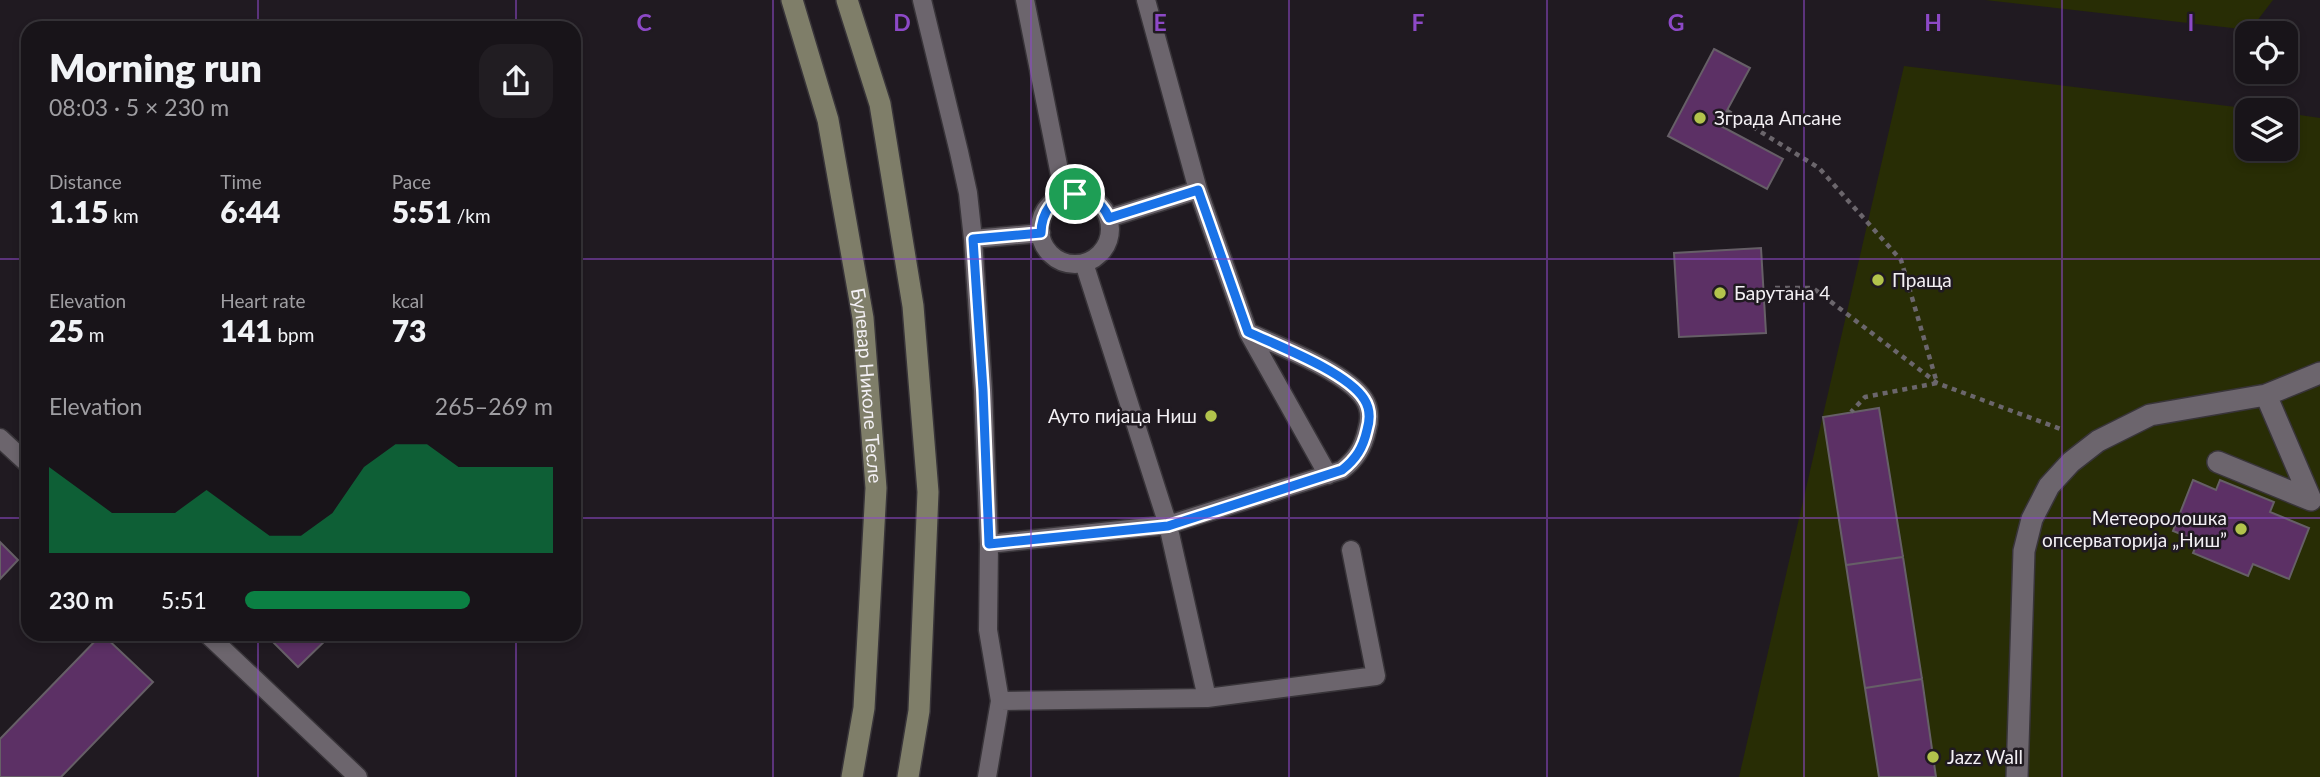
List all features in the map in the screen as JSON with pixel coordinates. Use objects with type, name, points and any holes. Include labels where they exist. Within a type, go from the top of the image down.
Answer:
[{"type":"main road","name":"Булевар Николе Тесле","points":[[792,0],[828,120],[863,318],[876,488],[864,708],[852,777]]},
{"type":"main road","points":[[847,0],[883,117],[913,306],[928,492],[919,711],[908,777]]},
{"type":"street","points":[[2017,777],[2024,551],[2032,519],[2049,486],[2071,462],[2098,440],[2150,415],[2266,395],[2320,373]]},
{"type":"street","points":[[2218,462],[2311,500],[2266,395]]},
{"type":"lane","points":[[922,0],[968,193],[973,239],[989,544],[988,630],[1000,701],[987,777]]},
{"type":"lane","points":[[1025,0],[1064,195]]},
{"type":"lane","points":[[1146,0],[1198,190],[1248,332],[1328,475]]},
{"type":"lane","points":[[1109,218],[1198,190]]},
{"type":"lane","points":[[1075,194],[1096,200],[1109,218],[1109,241],[1103,251],[1084,263],[1061,261],[1044,245],[1041,221],[1045,210],[1053,201],[1064,195],[1075,194]]},
{"type":"lane","points":[[973,239],[1041,233]]},
{"type":"lane","points":[[1084,263],[1168,526],[1207,698]]},
{"type":"lane","points":[[989,544],[1168,526],[1342,470],[1354,460],[1364,442],[1368,408],[1363,397],[1349,383],[1316,364],[1248,332]]},
{"type":"lane","points":[[0,438],[21,458]]},
{"type":"lane","points":[[1000,701],[1207,698],[1376,676],[1350,550]]},
{"type":"lane","points":[[214,641],[358,777]]},
{"type":"path","points":[[1727,111],[1819,168],[1901,260],[1937,383]]},
{"type":"path","points":[[1775,288],[1814,288],[1937,383],[2069,432],[2098,440]]},
{"type":"path","points":[[1851,412],[1865,397],[1937,383]]},
{"type":"green space","points":[[1985,0],[2273,0],[2257,21],[2235,21],[2235,28]]},
{"type":"green space","points":[[1904,66],[2235,107],[2235,161],[2298,161],[2298,115],[2320,118],[2320,777],[1739,777]]},
{"type":"building","name":"Зграда Апсане","points":[[1714,49],[1750,68],[1719,125],[1783,159],[1767,189],[1668,136]]},
{"type":"building","name":"Барутана 4","points":[[1761,248],[1766,333],[1679,337],[1674,253]]},
{"type":"building","points":[[1879,408],[1903,557],[1846,565],[1823,417]]},
{"type":"building","name":"Метеоролошка опсерваторија „Ниш”","points":[[2193,480],[2216,490],[2220,480],[2274,502],[2270,512],[2309,528],[2289,579],[2253,564],[2248,576],[2193,553],[2198,541],[2173,531]]},
{"type":"building","points":[[0,542],[18,560],[0,579]]},
{"type":"building","points":[[1903,557],[1922,679],[1865,688],[1846,565]]},
{"type":"building","points":[[95,641],[109,641],[153,682],[61,777],[0,777],[0,739]]},
{"type":"building","points":[[272,641],[325,641],[298,667]]},
{"type":"building","points":[[1922,679],[1936,777],[1879,777],[1865,688]]},
{"type":"place","name":"Зграда Апсане","points":[[1700,118]]},
{"type":"place","name":"Праща","points":[[1878,280]]},
{"type":"place","name":"Барутана 4","points":[[1720,293]]},
{"type":"place","name":"Ауто пијаца Ниш","points":[[1211,416]]},
{"type":"place","name":"Метеоролошка опсерваторија „Ниш”","points":[[2241,529]]},
{"type":"place","name":"Jazz Wall","points":[[1933,757]]},
{"type":"route","points":[[1198,190],[1248,332],[1316,364],[1349,383],[1363,397],[1368,408],[1368,425],[1364,442],[1354,460],[1342,470],[1168,526],[989,544],[973,239],[1041,233],[1045,210],[1053,201],[1064,195],[1075,194],[1096,200],[1109,218],[1198,190]]}]
